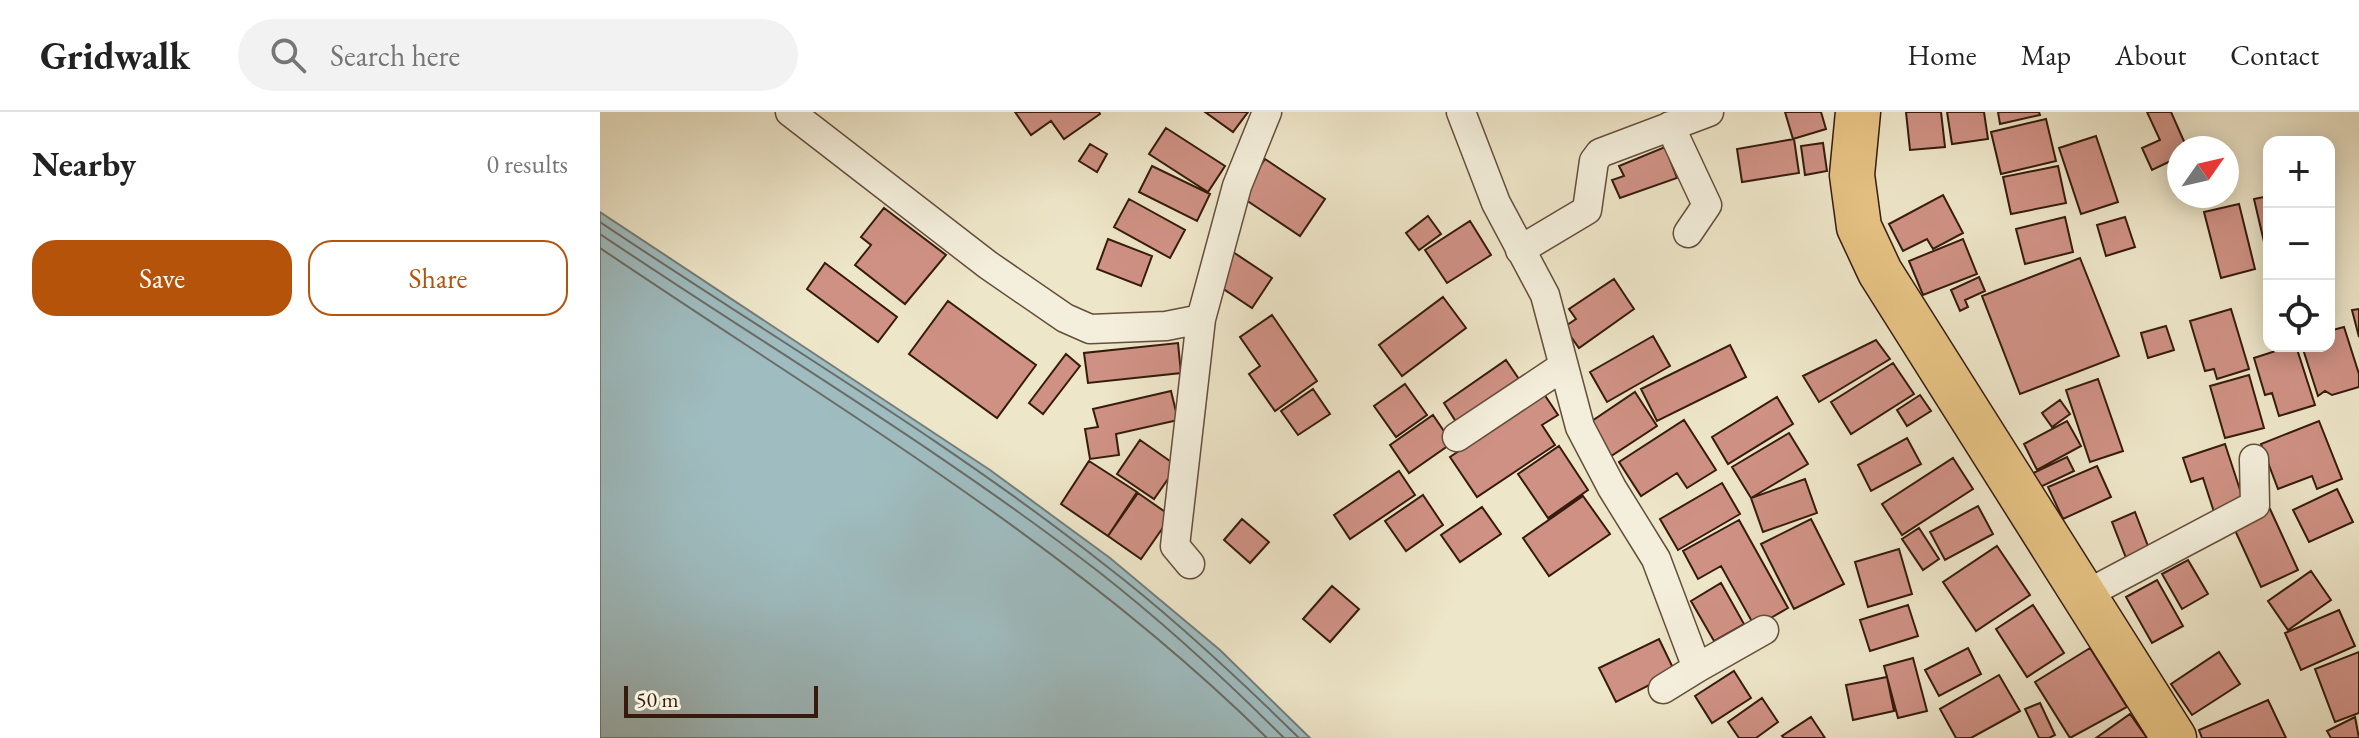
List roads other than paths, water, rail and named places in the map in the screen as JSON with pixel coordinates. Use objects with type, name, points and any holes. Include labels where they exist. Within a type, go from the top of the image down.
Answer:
[{"type":"highway","points":[[1858,112],[1852,175],[1859,227],[1880,272],[2174,738]]},
{"type":"street","points":[[790,112],[988,265],[1065,318],[1090,329],[1166,326],[1201,319]]},
{"type":"street","points":[[1190,564],[1175,546],[1201,319],[1237,186],[1267,112]]},
{"type":"street","points":[[1461,112],[1496,203],[1545,295],[1580,427],[1656,559],[1697,668]]},
{"type":"street","points":[[1520,250],[1587,210],[1594,161],[1600,153],[1709,112]]},
{"type":"street","points":[[1670,126],[1707,206],[1688,233]]},
{"type":"street","points":[[1457,437],[1562,367]]},
{"type":"street","points":[[2083,596],[2255,505],[2254,459]]},
{"type":"street","points":[[1663,689],[1764,630]]},
{"type":"water","points":[[600,212],[990,470],[1110,558],[1220,650],[1310,738],[600,738]]}]
